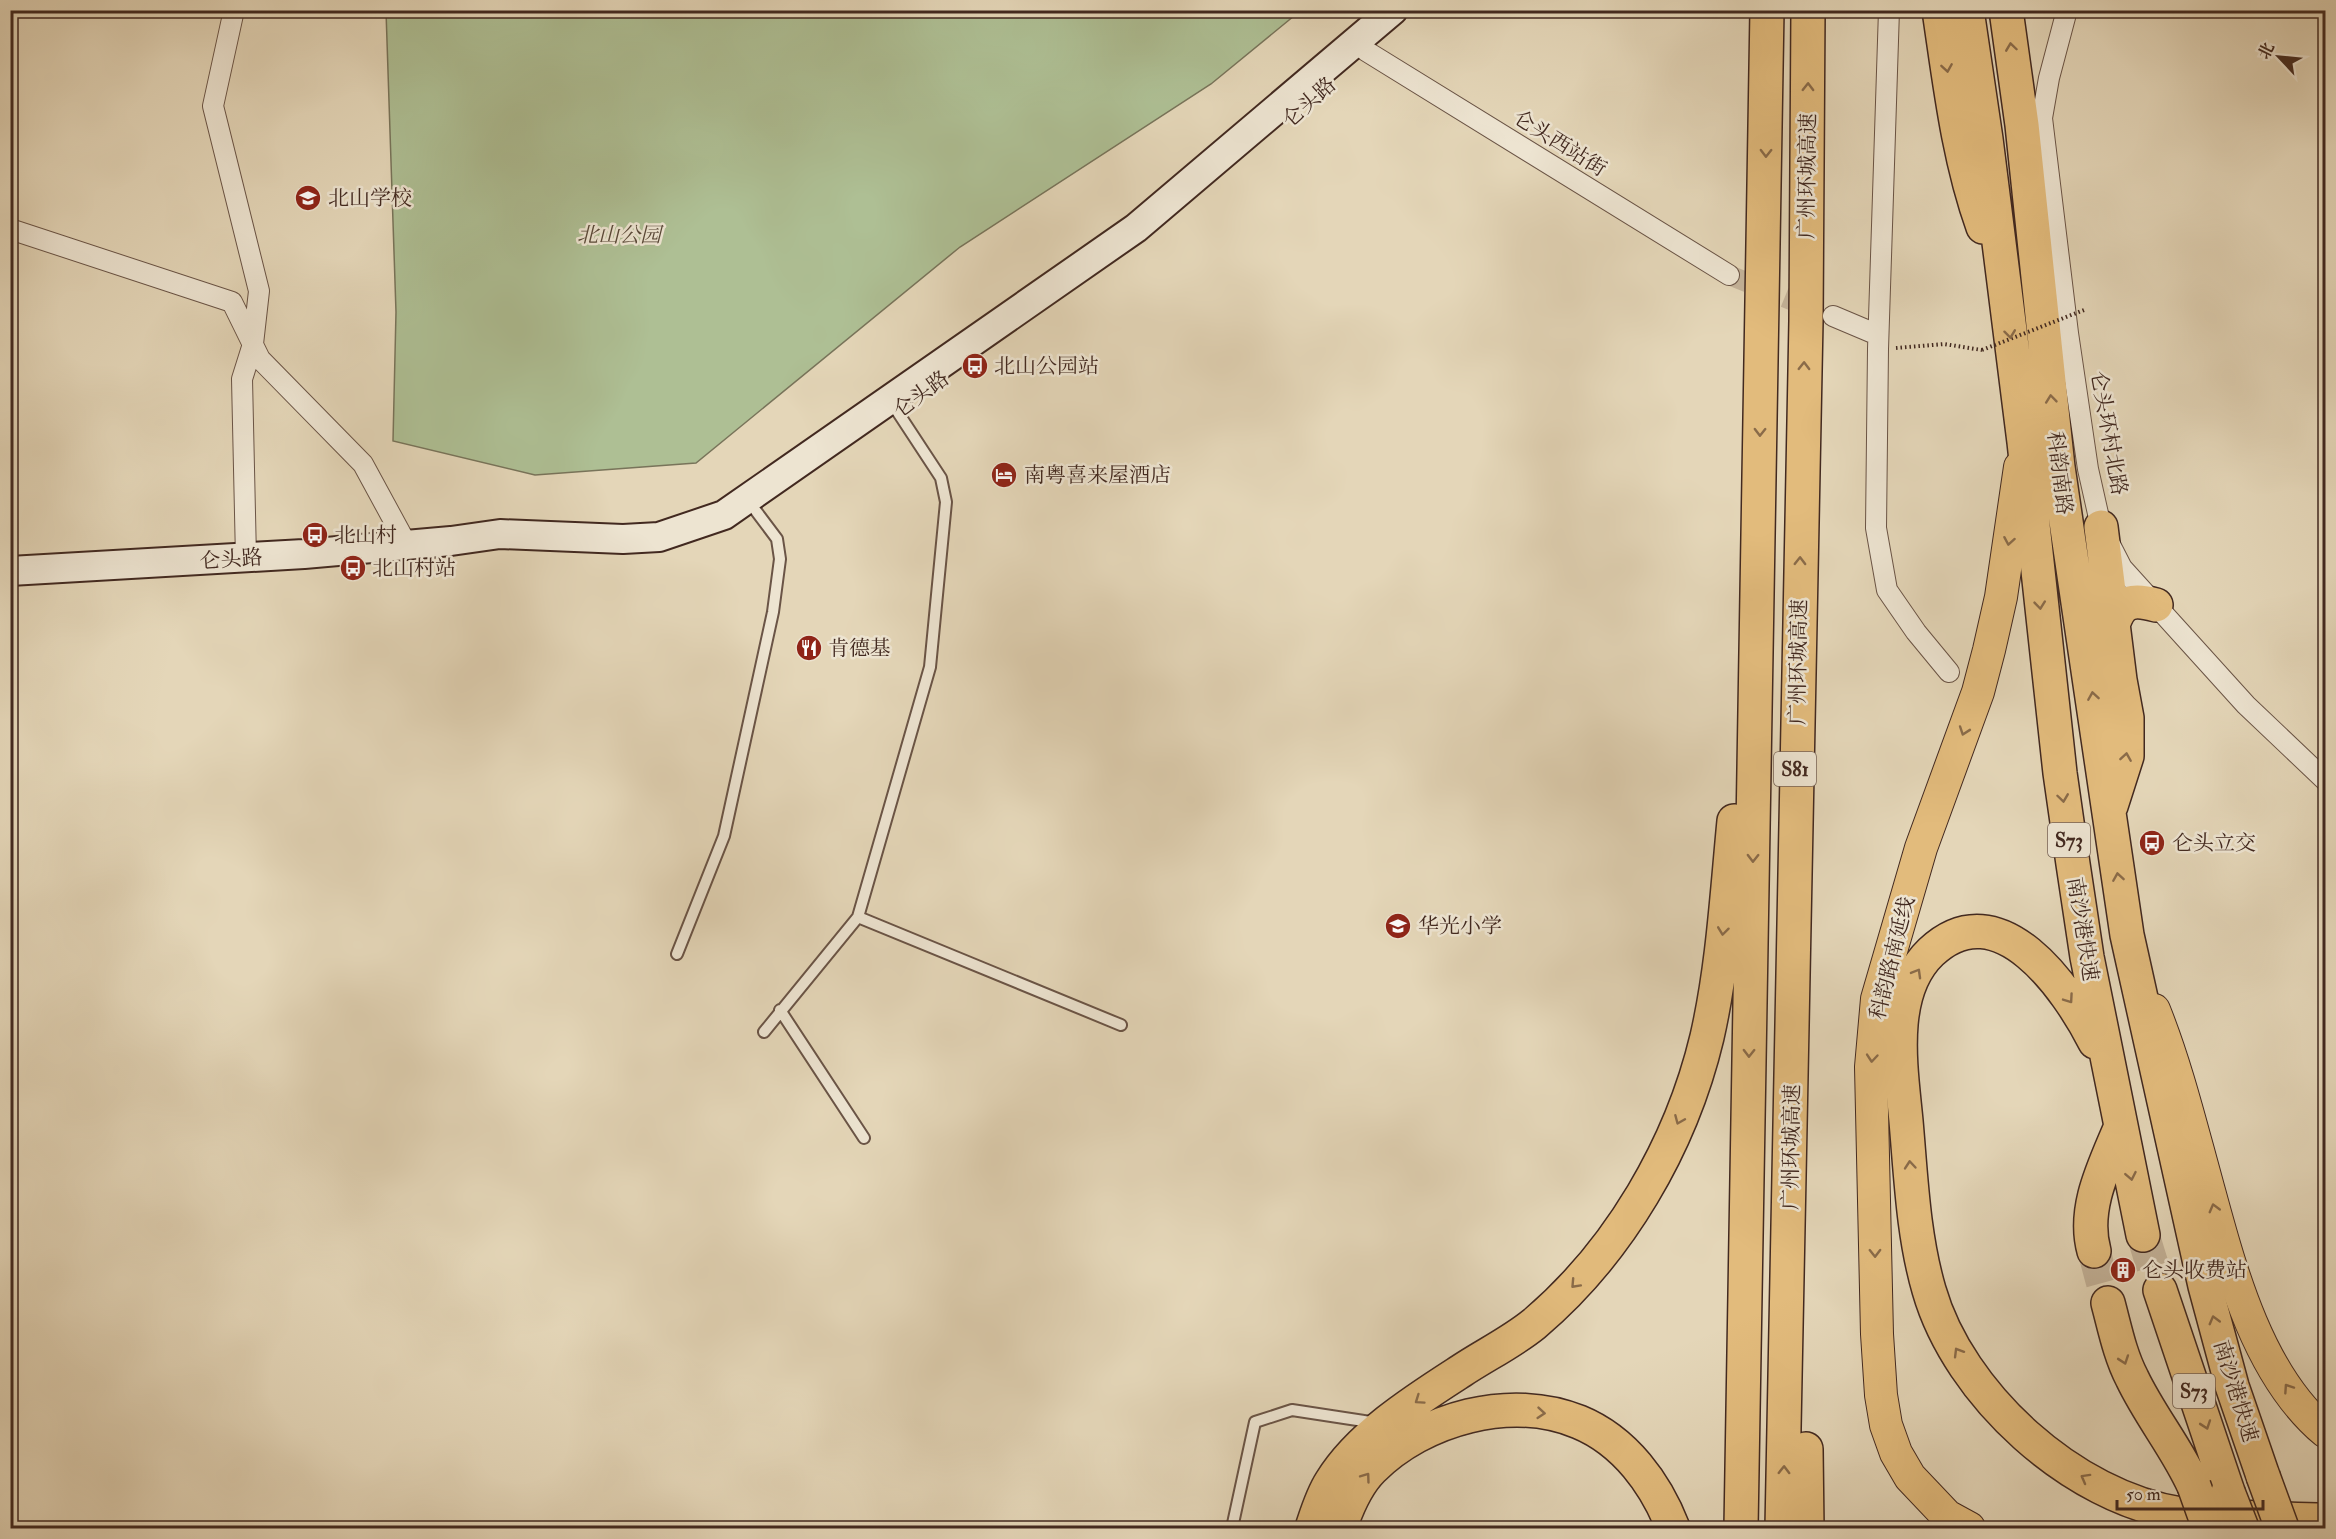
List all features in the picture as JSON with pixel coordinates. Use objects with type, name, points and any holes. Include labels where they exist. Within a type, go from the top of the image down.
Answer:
[{"type":"highway","name":"广州环城高速","points":[[1741,1528],[1767,10]]},
{"type":"highway","name":"广州环城高速","points":[[1782,1528],[1790,1195],[1794,822],[1806,321],[1808,10]]},
{"type":"highway","points":[[1939,10],[1959,143],[1970,191],[2003,276]]},
{"type":"highway","name":"科韵南路","points":[[1967,10],[1986,139],[2024,442]]},
{"type":"highway","name":"科韵南路","points":[[2006,10],[2022,125],[2058,467],[2127,935]]},
{"type":"highway","name":"南沙港快速","points":[[2024,442],[2060,773],[2086,957],[2143,1234]]},
{"type":"highway","points":[[2101,527],[2128,737],[2123,774],[2108,813]]},
{"type":"highway","points":[[1312,1528],[1331,1482],[1373,1435],[1461,1371],[1532,1326],[1561,1300],[1588,1270],[1616,1233],[1652,1177],[1670,1141],[1696,1073],[1713,1004],[1724,921],[1756,580]]},
{"type":"highway","points":[[2114,622],[2118,610],[2126,602],[2139,600],[2156,605]]},
{"type":"highway","points":[[1794,822],[1807,1528]]},
{"type":"highway","points":[[2110,1070],[2090,1032],[2055,981],[2025,949],[2008,939],[1987,933],[1966,934],[1947,941],[1931,952],[1918,971],[1907,993],[1902,1017],[1902,1076],[1920,1250],[1929,1292],[1941,1322],[1971,1373],[2016,1426],[2076,1473],[2110,1491],[2146,1506],[2182,1515],[2325,1520]]},
{"type":"highway","name":"南沙港快速","points":[[2127,935],[2205,1286],[2232,1386],[2282,1528]]},
{"type":"highway","points":[[2094,1251],[2089,1234],[2090,1214],[2121,1126]]},
{"type":"highway","name":"南沙港快速","points":[[2160,1290],[2242,1528]]},
{"type":"highway","points":[[2108,1303],[2124,1361],[2132,1378],[2178,1451],[2209,1528]]},
{"type":"highway","points":[[1340,1528],[1349,1501],[1370,1470],[1399,1445],[1428,1429],[1457,1419],[1486,1413],[1518,1411],[1550,1414],[1580,1422],[1607,1438],[1632,1459],[1650,1482],[1666,1508],[1673,1528]]},
{"type":"main road","name":"科韵路南延线","points":[[1969,1528],[1947,1516],[1910,1477],[1896,1453],[1886,1425],[1881,1395],[1877,1334],[1871,1067],[1877,999],[1921,848],[1978,692],[1989,650],[2001,597],[2024,442]]},
{"type":"main road","points":[[2127,935],[2172,1056],[2218,1224],[2249,1317],[2289,1392],[2325,1432]]},
{"type":"street","points":[[234,10],[213,106],[259,291],[253,344],[242,380],[246,558]]},
{"type":"street","name":"仑头路","points":[[10,571],[246,558],[451,541],[500,534],[622,539],[659,537],[724,515],[1136,228],[1393,10]]},
{"type":"street","name":"仑头路","points":[[451,541],[486,548],[562,553],[643,551],[686,542],[718,531],[756,511],[788,491],[897,411],[1161,227],[1206,192],[1413,10]]},
{"type":"street","points":[[1889,10],[1878,342],[1876,528],[1887,590],[1916,632],[1949,672]]},
{"type":"street","name":"仑头环村北路","points":[[2067,10],[2049,78],[2042,118],[2068,333],[2088,469],[2101,527],[2122,568],[2246,705],[2325,781]]},
{"type":"street","name":"仑头西站街","points":[[1366,51],[1729,275]]},
{"type":"street","points":[[10,229],[232,302],[260,358],[363,464],[407,545]]},
{"type":"street","points":[[1833,316],[1878,342]]},
{"type":"lane","points":[[764,1032],[858,917],[930,667],[946,502],[940,478],[897,411]]},
{"type":"lane","points":[[677,954],[724,836],[773,612],[780,559],[777,539],[756,511]]},
{"type":"lane","points":[[858,917],[1121,1025]]},
{"type":"lane","points":[[780,1010],[864,1138]]},
{"type":"lane","points":[[1231,1527],[1255,1422],[1292,1410],[1386,1425]]},
{"type":"path","points":[[1878,342],[1944,344],[1982,350],[2084,310]]},
{"type":"green space","name":"北山公园","points":[[386,10],[1300,11],[1211,84],[960,247],[696,463],[535,475],[393,441],[396,312]]},
{"type":"tunnel","points":[[1729,275],[1813,309]]},
{"type":"tunnel","points":[[2143,1235],[2160,1290]]},
{"type":"tunnel","points":[[2094,1251],[2108,1303]]},
{"type":"place","name":"北山学校","points":[[308,198]]},
{"type":"place","name":"北山公园站","points":[[975,366]]},
{"type":"place","name":"南粤喜来屋酒店","points":[[1004,475]]},
{"type":"place","name":"北山村","points":[[315,535]]},
{"type":"place","name":"北山村站","points":[[353,568]]},
{"type":"place","name":"肯德基","points":[[809,648]]},
{"type":"place","name":"仑头立交","points":[[2152,843]]},
{"type":"place","name":"华光小学","points":[[1398,926]]},
{"type":"place","name":"仑头收费站","points":[[2123,1270]]}]
